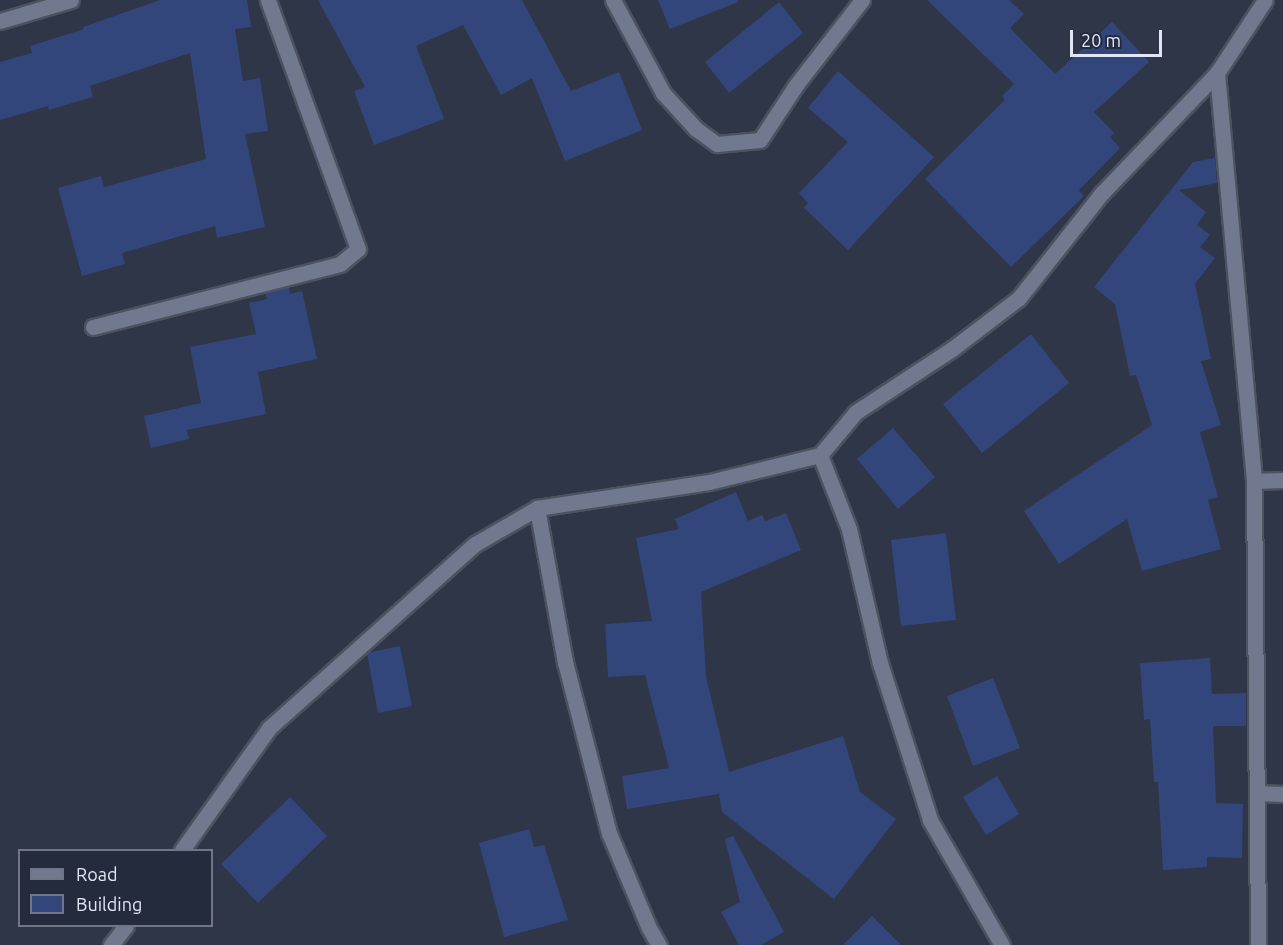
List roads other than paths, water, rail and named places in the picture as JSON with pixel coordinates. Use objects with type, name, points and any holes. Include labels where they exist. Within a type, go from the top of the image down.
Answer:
[{"type":"street","points":[[0,21],[71,0]]},
{"type":"street","points":[[93,327],[340,264],[358,249],[268,0]]},
{"type":"street","points":[[613,0],[663,93],[696,129],[717,144],[760,140],[796,85],[862,0]]},
{"type":"street","points":[[183,849],[269,728],[475,544],[537,508],[710,482],[820,455],[856,412],[952,349],[1019,298],[1102,193],[1217,73],[1265,0]]},
{"type":"street","points":[[1217,73],[1254,481],[1258,945]]},
{"type":"street","points":[[820,455],[849,530],[880,663],[930,819],[1002,945]]},
{"type":"street","points":[[1254,481],[1283,480]]},
{"type":"street","points":[[537,508],[566,662],[609,833],[649,928],[659,945]]},
{"type":"street","points":[[1257,793],[1283,794]]},
{"type":"street","points":[[111,945],[125,927]]}]
